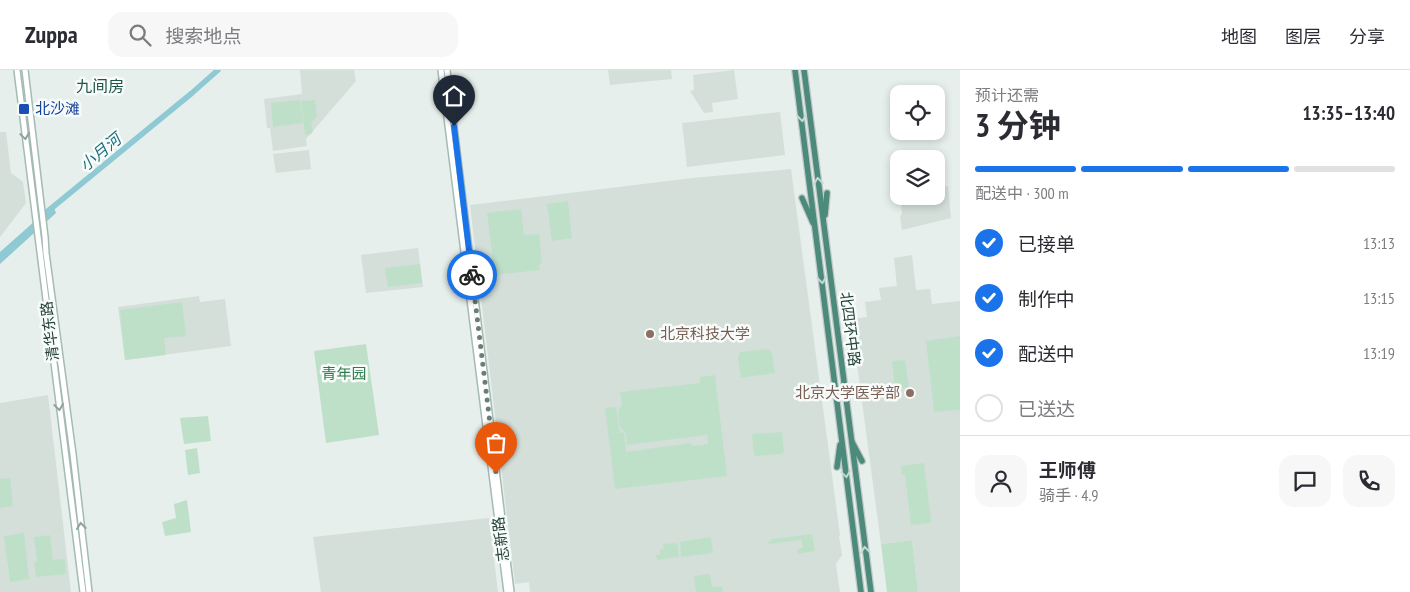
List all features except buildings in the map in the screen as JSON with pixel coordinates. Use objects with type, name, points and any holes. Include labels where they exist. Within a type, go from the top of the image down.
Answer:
[{"type":"highway","name":"北四环中路","points":[[795,70],[861,592]]},
{"type":"highway","name":"北四环中路","points":[[804,70],[870,592]]},
{"type":"highway","points":[[824,227],[827,193]]},
{"type":"highway","points":[[802,198],[816,229]]},
{"type":"highway","points":[[837,467],[842,438]]},
{"type":"highway","points":[[850,438],[862,461]]},
{"type":"main road","name":"清华东路","points":[[17,70],[83,592]]},
{"type":"main road","name":"清华东路","points":[[25,70],[89,592]]},
{"type":"main road","name":"志新路","points":[[441,70],[511,592]]},
{"type":"main road","name":"志新路","points":[[447,70],[460,203],[507,592]]},
{"type":"main road","points":[[56,383],[64,382]]},
{"type":"shaded area","points":[[300,70],[354,70],[356,81],[306,139],[307,146],[273,151],[270,128],[267,128],[264,99],[302,94]]},
{"type":"shaded area","points":[[608,70],[671,70],[672,79],[610,85]]},
{"type":"shaded area","points":[[734,70],[738,99],[712,103],[713,112],[704,113],[690,91],[694,90],[693,75]]},
{"type":"shaded area","points":[[780,112],[785,155],[687,167],[682,123]]},
{"type":"shaded area","points":[[0,132],[6,132],[11,173],[23,182],[26,203],[0,237]]},
{"type":"shaded area","points":[[309,150],[311,169],[276,173],[273,154]]},
{"type":"shaded area","name":"北京科技大学","points":[[791,169],[840,535],[842,555],[836,564],[840,592],[530,592],[529,582],[515,584],[470,205],[692,178]]},
{"type":"shaded area","points":[[945,186],[948,186],[951,218],[902,230],[900,216],[902,214],[901,205],[945,205]]},
{"type":"shaded area","points":[[418,248],[423,287],[366,293],[361,255]]},
{"type":"shaded area","name":"北京大学医学部","points":[[912,255],[916,290],[930,289],[932,304],[960,301],[960,592],[918,592],[912,540],[881,544],[851,319],[867,317],[865,302],[881,300],[879,288],[897,286],[894,258]]},
{"type":"shaded area","points":[[199,296],[200,302],[225,299],[231,346],[125,360],[118,307]]},
{"type":"shaded area","points":[[48,395],[71,592],[0,592],[0,403]]},
{"type":"shaded area","points":[[489,518],[498,592],[321,592],[313,537]]},
{"type":"green space","points":[[300,100],[303,123],[273,127],[271,103]]},
{"type":"green space","points":[[315,100],[317,116],[311,123],[313,131],[311,134],[305,135],[301,101]]},
{"type":"green space","points":[[568,201],[572,238],[552,241],[547,204]]},
{"type":"green space","points":[[521,209],[524,235],[539,234],[542,262],[539,265],[540,270],[495,275],[487,213]]},
{"type":"green space","points":[[420,264],[422,283],[388,287],[385,268]]},
{"type":"green space","points":[[182,302],[186,336],[164,338],[166,355],[125,360],[120,310]]},
{"type":"green space","points":[[960,336],[960,410],[934,412],[926,341]]},
{"type":"green space","name":"青年园","points":[[366,344],[379,435],[326,443],[314,351]]},
{"type":"green space","points":[[769,349],[772,353],[775,373],[741,378],[738,357],[740,352]]},
{"type":"green space","points":[[905,360],[909,387],[895,389],[892,361]]},
{"type":"green space","points":[[715,375],[727,476],[615,489],[605,408],[616,407],[620,433],[624,432],[626,452],[691,443],[692,446],[708,444],[707,435],[627,445],[626,434],[620,427],[618,412],[622,404],[620,392],[700,383],[700,377]]},
{"type":"green space","points":[[208,416],[211,441],[184,444],[180,418]]},
{"type":"green space","points":[[782,432],[784,451],[782,454],[756,456],[754,454],[752,434]]},
{"type":"green space","points":[[197,448],[200,473],[188,475],[185,450]]},
{"type":"green space","points":[[924,463],[931,521],[930,523],[911,525],[905,475],[902,475],[901,466]]},
{"type":"green space","points":[[10,478],[13,506],[0,508],[0,479]]},
{"type":"green space","points":[[187,500],[191,532],[165,536],[162,522],[176,518],[174,504]]},
{"type":"green space","points":[[24,533],[29,579],[10,582],[4,536]]},
{"type":"green space","points":[[812,534],[815,551],[798,554],[797,549],[803,548],[801,540],[767,544],[772,539]]},
{"type":"green space","points":[[50,535],[53,560],[65,559],[66,574],[36,577],[34,562],[37,561],[34,537]]},
{"type":"green space","points":[[711,537],[713,553],[681,557],[680,542]]},
{"type":"green space","points":[[912,540],[918,592],[887,592],[881,544]]},
{"type":"green space","points":[[677,543],[679,557],[657,560],[656,555],[660,555],[660,549],[664,549],[663,544]]},
{"type":"green space","points":[[710,574],[712,587],[722,586],[723,592],[696,592],[694,576]]},
{"type":"water","points":[[53,205],[56,213],[0,264],[0,252]]},
{"type":"waterway","name":"小月河","points":[[48,211],[218,70]]},
{"type":"way so far","points":[[472,275],[496,473]]},
{"type":"place","name":"北沙滩","points":[[24,109]]},
{"type":"place","name":"北京科技大学","points":[[650,334]]},
{"type":"place","name":"北京大学医学部","points":[[910,393]]},
{"type":"district","name":"九间房","points":[[100,86]]},
{"type":"route","points":[[454,126],[472,275]]}]
